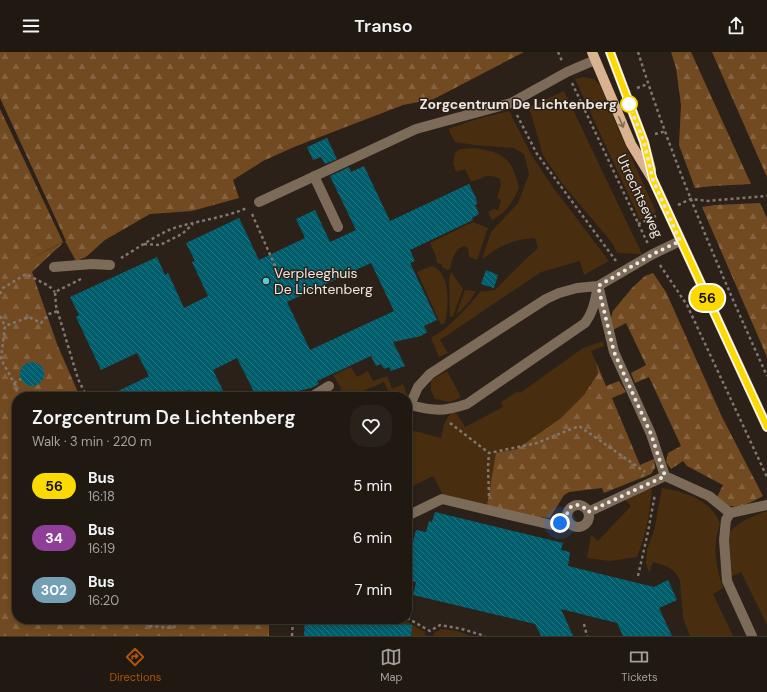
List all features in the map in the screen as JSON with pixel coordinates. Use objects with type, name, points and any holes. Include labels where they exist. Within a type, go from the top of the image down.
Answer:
[{"type":"main road","name":"Utrechtseweg","points":[[610,52],[644,142],[653,180]]},
{"type":"main road","name":"Utrechtseweg","points":[[593,56],[630,144],[653,180],[767,427]]},
{"type":"lane","points":[[259,202],[416,129],[511,103],[593,56]]},
{"type":"lane","points":[[314,176],[338,227]]},
{"type":"lane","points":[[412,400],[418,387],[430,374],[540,303],[559,293],[577,288],[598,286],[653,254],[680,241]]},
{"type":"lane","points":[[54,267],[92,264],[110,265]]},
{"type":"lane","points":[[412,407],[437,411],[450,410],[467,404],[585,323],[591,315],[594,307],[598,286]]},
{"type":"lane","points":[[598,286],[614,352],[651,434],[661,478]]},
{"type":"lane","points":[[319,392],[329,386]]},
{"type":"lane","points":[[588,512],[661,478],[709,496],[730,513]]},
{"type":"lane","points":[[412,514],[442,500],[552,525],[567,520]]},
{"type":"lane","points":[[576,505],[581,505],[588,512],[589,517],[587,522],[580,527],[570,525],[567,520],[566,516],[568,511],[571,507],[576,505]]},
{"type":"lane","points":[[752,636],[727,581],[724,540],[726,520],[730,513],[767,505]]},
{"type":"path","name":"Utrechtseweg","points":[[558,52],[653,254],[687,304],[767,477]]},
{"type":"path","points":[[638,52],[648,84],[691,199],[726,286],[767,376]]},
{"type":"path","points":[[637,88],[648,84]]},
{"type":"path","points":[[511,103],[537,154],[623,271]]},
{"type":"path","points":[[655,134],[666,131]]},
{"type":"path","points":[[691,199],[708,201],[767,196]]},
{"type":"path","points":[[110,265],[144,244],[180,226],[193,224],[249,208],[276,268]]},
{"type":"path","points":[[144,244],[160,245],[182,234],[193,224]]},
{"type":"path","points":[[166,242],[168,246]]},
{"type":"path","points":[[0,294],[3,288],[26,274],[49,286],[55,292],[58,311],[78,379],[84,392]]},
{"type":"path","points":[[55,292],[85,277]]},
{"type":"path","points":[[5,326],[29,317],[41,323],[49,314],[58,311]]},
{"type":"path","points":[[0,316],[5,326],[1,359],[17,392]]},
{"type":"path","points":[[14,383],[21,379]]},
{"type":"path","points":[[450,410],[449,422],[489,453],[537,443],[579,426],[661,478],[638,576]]},
{"type":"path","points":[[489,453],[488,467],[490,511]]},
{"type":"path","points":[[412,621],[430,631]]},
{"type":"path","points":[[146,624],[148,626],[173,628],[177,624]]},
{"type":"path","points":[[292,636],[293,624]]},
{"type":"path","points":[[584,624],[587,636]]},
{"type":"path","points":[[430,631],[440,625],[462,629],[485,636]]},
{"type":"path","points":[[430,631],[430,636]]},
{"type":"shaded area","points":[[583,77],[594,79],[600,85],[656,212],[640,220],[575,79]]},
{"type":"shaded area","points":[[564,91],[642,254],[617,253],[613,244],[561,182],[543,155],[529,107]]},
{"type":"shaded area","points":[[509,111],[532,156],[552,186],[609,261],[584,275],[580,261],[541,272],[440,340],[448,353],[439,357],[431,338],[452,323],[481,291],[495,290],[538,248],[535,238],[519,240],[495,250],[482,259],[491,232],[518,203],[529,174],[524,154],[514,148],[455,142],[448,129],[477,119]]},
{"type":"shaded area","points":[[474,148],[493,152],[505,158],[510,163],[519,188],[508,207],[492,220],[488,212],[494,209],[498,210],[501,200],[497,198],[501,185],[500,179],[487,176],[471,181],[465,169],[456,172],[453,163],[455,153],[460,149]]},
{"type":"shaded area","points":[[473,222],[488,228],[477,260],[469,257],[468,248],[464,246],[456,252],[450,269],[448,270],[442,267],[442,264],[437,263],[436,256],[430,243]]},
{"type":"shaded area","points":[[431,266],[438,269],[442,275],[447,290],[448,299],[445,323],[441,325],[417,272]]},
{"type":"shaded area","points":[[451,272],[463,289],[453,316],[450,317],[449,281]]},
{"type":"shaded area","points":[[465,290],[476,291],[469,302],[456,315]]},
{"type":"shaded area","points":[[603,341],[604,346],[591,351],[596,362],[598,372],[584,395],[561,418],[517,449],[507,450],[487,506],[443,495],[433,476],[412,486],[412,430],[441,438],[446,420],[453,412],[457,414],[465,427],[503,407],[501,402],[518,391],[520,393],[583,348]]},
{"type":"shaded area","points":[[351,367],[357,377],[368,371],[373,381],[387,376],[392,389],[403,384],[406,392],[389,392],[384,382],[361,392],[342,392],[340,386],[333,375]]},
{"type":"shaded area","points":[[447,371],[461,397],[450,402],[435,399],[431,391],[431,380]]},
{"type":"shaded area","points":[[662,488],[671,489],[697,498],[711,509],[720,524],[716,540],[716,556],[718,572],[723,588],[713,594],[733,636],[690,636],[683,618],[680,581],[678,576],[669,568],[653,562],[649,573],[646,563],[647,549],[654,531]]},
{"type":"shaded area","points":[[646,489],[652,489],[650,506],[645,532],[637,557],[610,561],[587,558],[591,535],[598,541],[631,506],[624,499]]},
{"type":"shaded area","points":[[767,511],[767,625],[741,572],[730,577],[729,533],[742,522]]},
{"type":"shaded area","points":[[393,624],[411,624],[425,632],[426,636],[398,636]]},
{"type":"shaded area","points":[[442,629],[457,631],[471,636],[433,636],[435,632]]},
{"type":"green space","points":[[0,52],[524,52],[434,99],[403,105],[294,147],[263,161],[233,180],[239,198],[192,211],[150,214],[105,240],[86,257],[76,261],[65,241],[0,98]]},
{"type":"green space","points":[[671,52],[691,52],[751,184],[695,188],[679,145],[681,105],[676,68]]},
{"type":"green space","points":[[712,52],[767,52],[767,177]]},
{"type":"green space","points":[[0,109],[63,242],[24,262],[64,242],[32,272],[57,344],[78,392],[12,392],[12,624],[269,624],[269,636],[0,636]]},
{"type":"green space","points":[[760,203],[767,218],[767,357],[702,207]]},
{"type":"green space","points":[[653,273],[666,292],[722,417],[763,496],[748,504],[735,507],[717,497],[723,485],[687,466],[683,461],[671,469],[666,462],[668,453],[681,446],[649,377],[635,383],[631,373],[646,365],[626,323],[611,331],[610,321],[613,311],[632,288],[645,276]]},
{"type":"green space","points":[[596,362],[606,386],[619,381],[626,392],[612,398],[640,465],[654,459],[655,468],[651,474],[604,493],[602,488],[569,492],[564,495],[550,518],[536,517],[487,506],[496,453],[517,449],[561,418],[584,395],[598,373]]},
{"type":"building","points":[[327,138],[337,159],[325,164],[321,157],[313,160],[307,147]]},
{"type":"building","name":"Verpleeghuis De Lichtenberg","points":[[364,166],[390,221],[469,184],[476,198],[477,204],[475,205],[479,214],[472,218],[473,220],[410,250],[415,261],[410,263],[437,320],[424,326],[427,332],[421,336],[393,342],[405,366],[391,371],[389,367],[384,369],[381,364],[376,366],[371,356],[317,381],[319,384],[311,388],[294,392],[254,392],[237,358],[213,370],[224,392],[190,392],[189,390],[185,392],[116,392],[149,376],[137,353],[101,370],[76,317],[79,315],[70,297],[157,257],[165,275],[168,273],[184,308],[208,296],[192,262],[195,261],[186,243],[239,218],[259,260],[305,238],[296,219],[315,210],[330,242],[356,230],[330,176],[349,167],[351,172]],"holes":[[[371,263],[394,311],[310,350],[287,302]]]},
{"type":"building","points":[[486,270],[498,275],[494,288],[481,284]]},
{"type":"building","points":[[32,362],[40,366],[44,374],[40,382],[32,386],[24,382],[20,374],[24,366]]},
{"type":"building","points":[[435,512],[563,543],[561,550],[570,552],[568,566],[654,587],[668,580],[677,600],[659,608],[672,636],[623,636],[617,623],[561,609],[573,636],[541,636],[535,624],[413,595],[416,582],[412,581],[412,546],[416,530],[426,532],[429,521],[432,522]]},
{"type":"building","points":[[305,624],[412,625],[411,636],[304,636]]},
{"type":"bus line","name":"56","points":[[610,52],[644,142],[653,180],[767,427]]},
{"type":"place","name":"Zorgcentrum De Lichtenberg","points":[[629,104]]},
{"type":"place","name":"Verpleeghuis De Lichtenberg","points":[[266,281]]},
{"type":"route","points":[[560,523],[567,520],[566,516],[571,507],[581,505],[588,512],[615,498],[665,476],[651,434],[614,352],[598,286],[653,254],[680,241],[653,180],[644,142],[629,104]]}]
